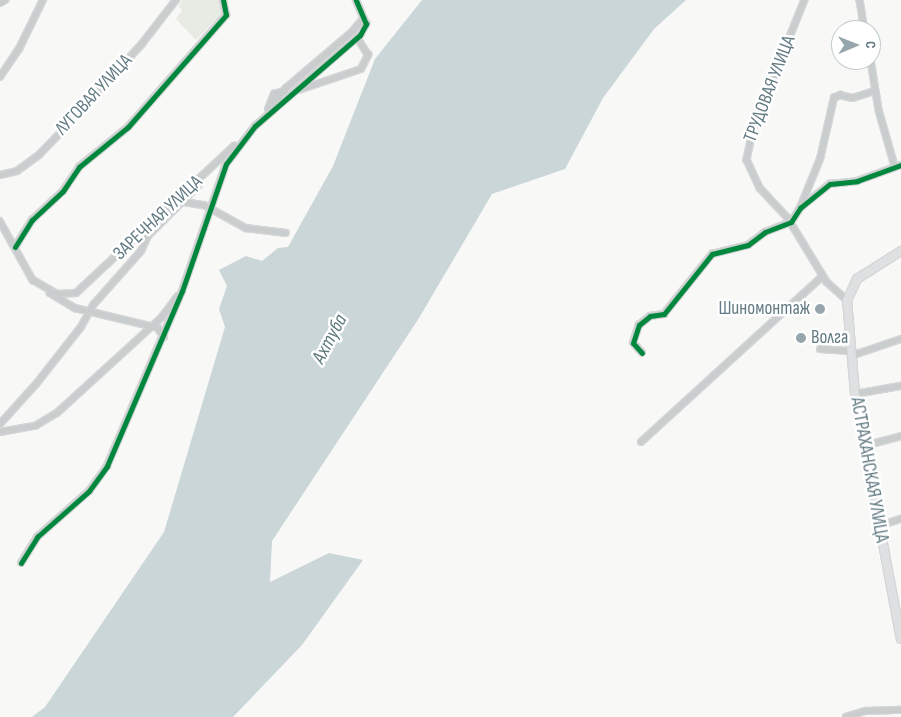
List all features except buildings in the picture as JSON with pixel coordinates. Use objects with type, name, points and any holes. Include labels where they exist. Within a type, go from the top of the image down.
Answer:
[{"type":"main road","points":[[847,300],[857,279],[901,251]]},
{"type":"main road","name":"АСТРАХАНСКАЯ УЛИЦА","points":[[847,300],[855,394],[901,639]]},
{"type":"street","points":[[0,3],[5,0]]},
{"type":"street","points":[[0,77],[19,49],[43,0]]},
{"type":"street","name":"ЛУГОВАЯ УЛИЦА","points":[[0,176],[17,171],[39,155],[66,127],[72,113],[93,97],[141,45],[176,0]]},
{"type":"street","points":[[15,247],[32,220],[64,191],[79,167],[128,127],[226,15],[223,0]]},
{"type":"street","points":[[268,111],[296,91],[357,38],[365,26],[356,0]]},
{"type":"street","name":"ТРУДОВАЯ УЛИЦА","points":[[805,0],[754,127],[747,154],[754,179],[791,222],[823,276],[847,300]]},
{"type":"street","points":[[860,0],[863,20]]},
{"type":"street","name":"ЗАРЕЧНАЯ УЛИЦА","points":[[76,293],[216,164],[255,126],[284,91],[352,32],[363,19]]},
{"type":"street","points":[[284,91],[296,91],[362,69],[368,54],[357,38]]},
{"type":"street","points":[[800,208],[830,184],[857,181],[898,166],[875,91],[872,70]]},
{"type":"street","points":[[642,353],[633,343],[639,324],[650,316],[664,314],[707,258],[748,245],[765,232],[791,222],[800,208],[820,159],[834,98],[840,95],[853,98],[875,91]]},
{"type":"street","points":[[21,562],[37,537],[100,479],[164,337],[211,211],[226,164],[255,126]]},
{"type":"street","points":[[0,424],[37,384],[90,311],[122,276],[148,236],[184,202],[216,164]]},
{"type":"street","points":[[184,202],[197,202],[246,228],[286,233]]},
{"type":"street","points":[[0,221],[33,280],[47,290],[75,308],[158,328],[164,337]]},
{"type":"street","points":[[642,442],[823,276]]},
{"type":"street","points":[[47,290],[67,295],[76,293]]},
{"type":"street","points":[[0,432],[35,426],[50,419],[150,326],[182,291]]},
{"type":"street","points":[[75,308],[72,299],[76,293]]},
{"type":"street","points":[[820,349],[851,354],[901,339]]},
{"type":"street","points":[[855,394],[901,386]]},
{"type":"street","points":[[864,446],[901,436]]},
{"type":"street","points":[[879,526],[901,519]]},
{"type":"street","points":[[846,717],[866,710],[901,710]]},
{"type":"shaded area","points":[[182,0],[226,0],[222,13],[196,40],[176,19],[182,10],[178,6]]},
{"type":"water","name":"Ахтуба","points":[[422,0],[686,0],[654,29],[603,98],[565,169],[492,194],[419,318],[272,541],[270,582],[329,553],[363,560],[302,645],[233,717],[32,717],[45,707],[164,532],[225,327],[219,309],[227,286],[219,270],[246,256],[262,261],[278,248],[288,247],[333,166],[375,59]]},
{"type":"cycle path","points":[[15,247],[32,220],[63,191],[79,167],[128,127],[226,15],[223,0]]},
{"type":"cycle path","points":[[21,563],[37,537],[89,491],[107,466],[182,291],[226,164],[255,126],[360,35],[366,24],[356,0]]},
{"type":"cycle path","points":[[642,353],[633,343],[639,325],[650,316],[664,314],[712,254],[748,245],[765,232],[791,222],[800,208],[830,184],[857,181],[901,165]]},
{"type":"place","name":"Шиномонтаж","points":[[820,309]]},
{"type":"place","name":"Волга","points":[[801,338]]}]
